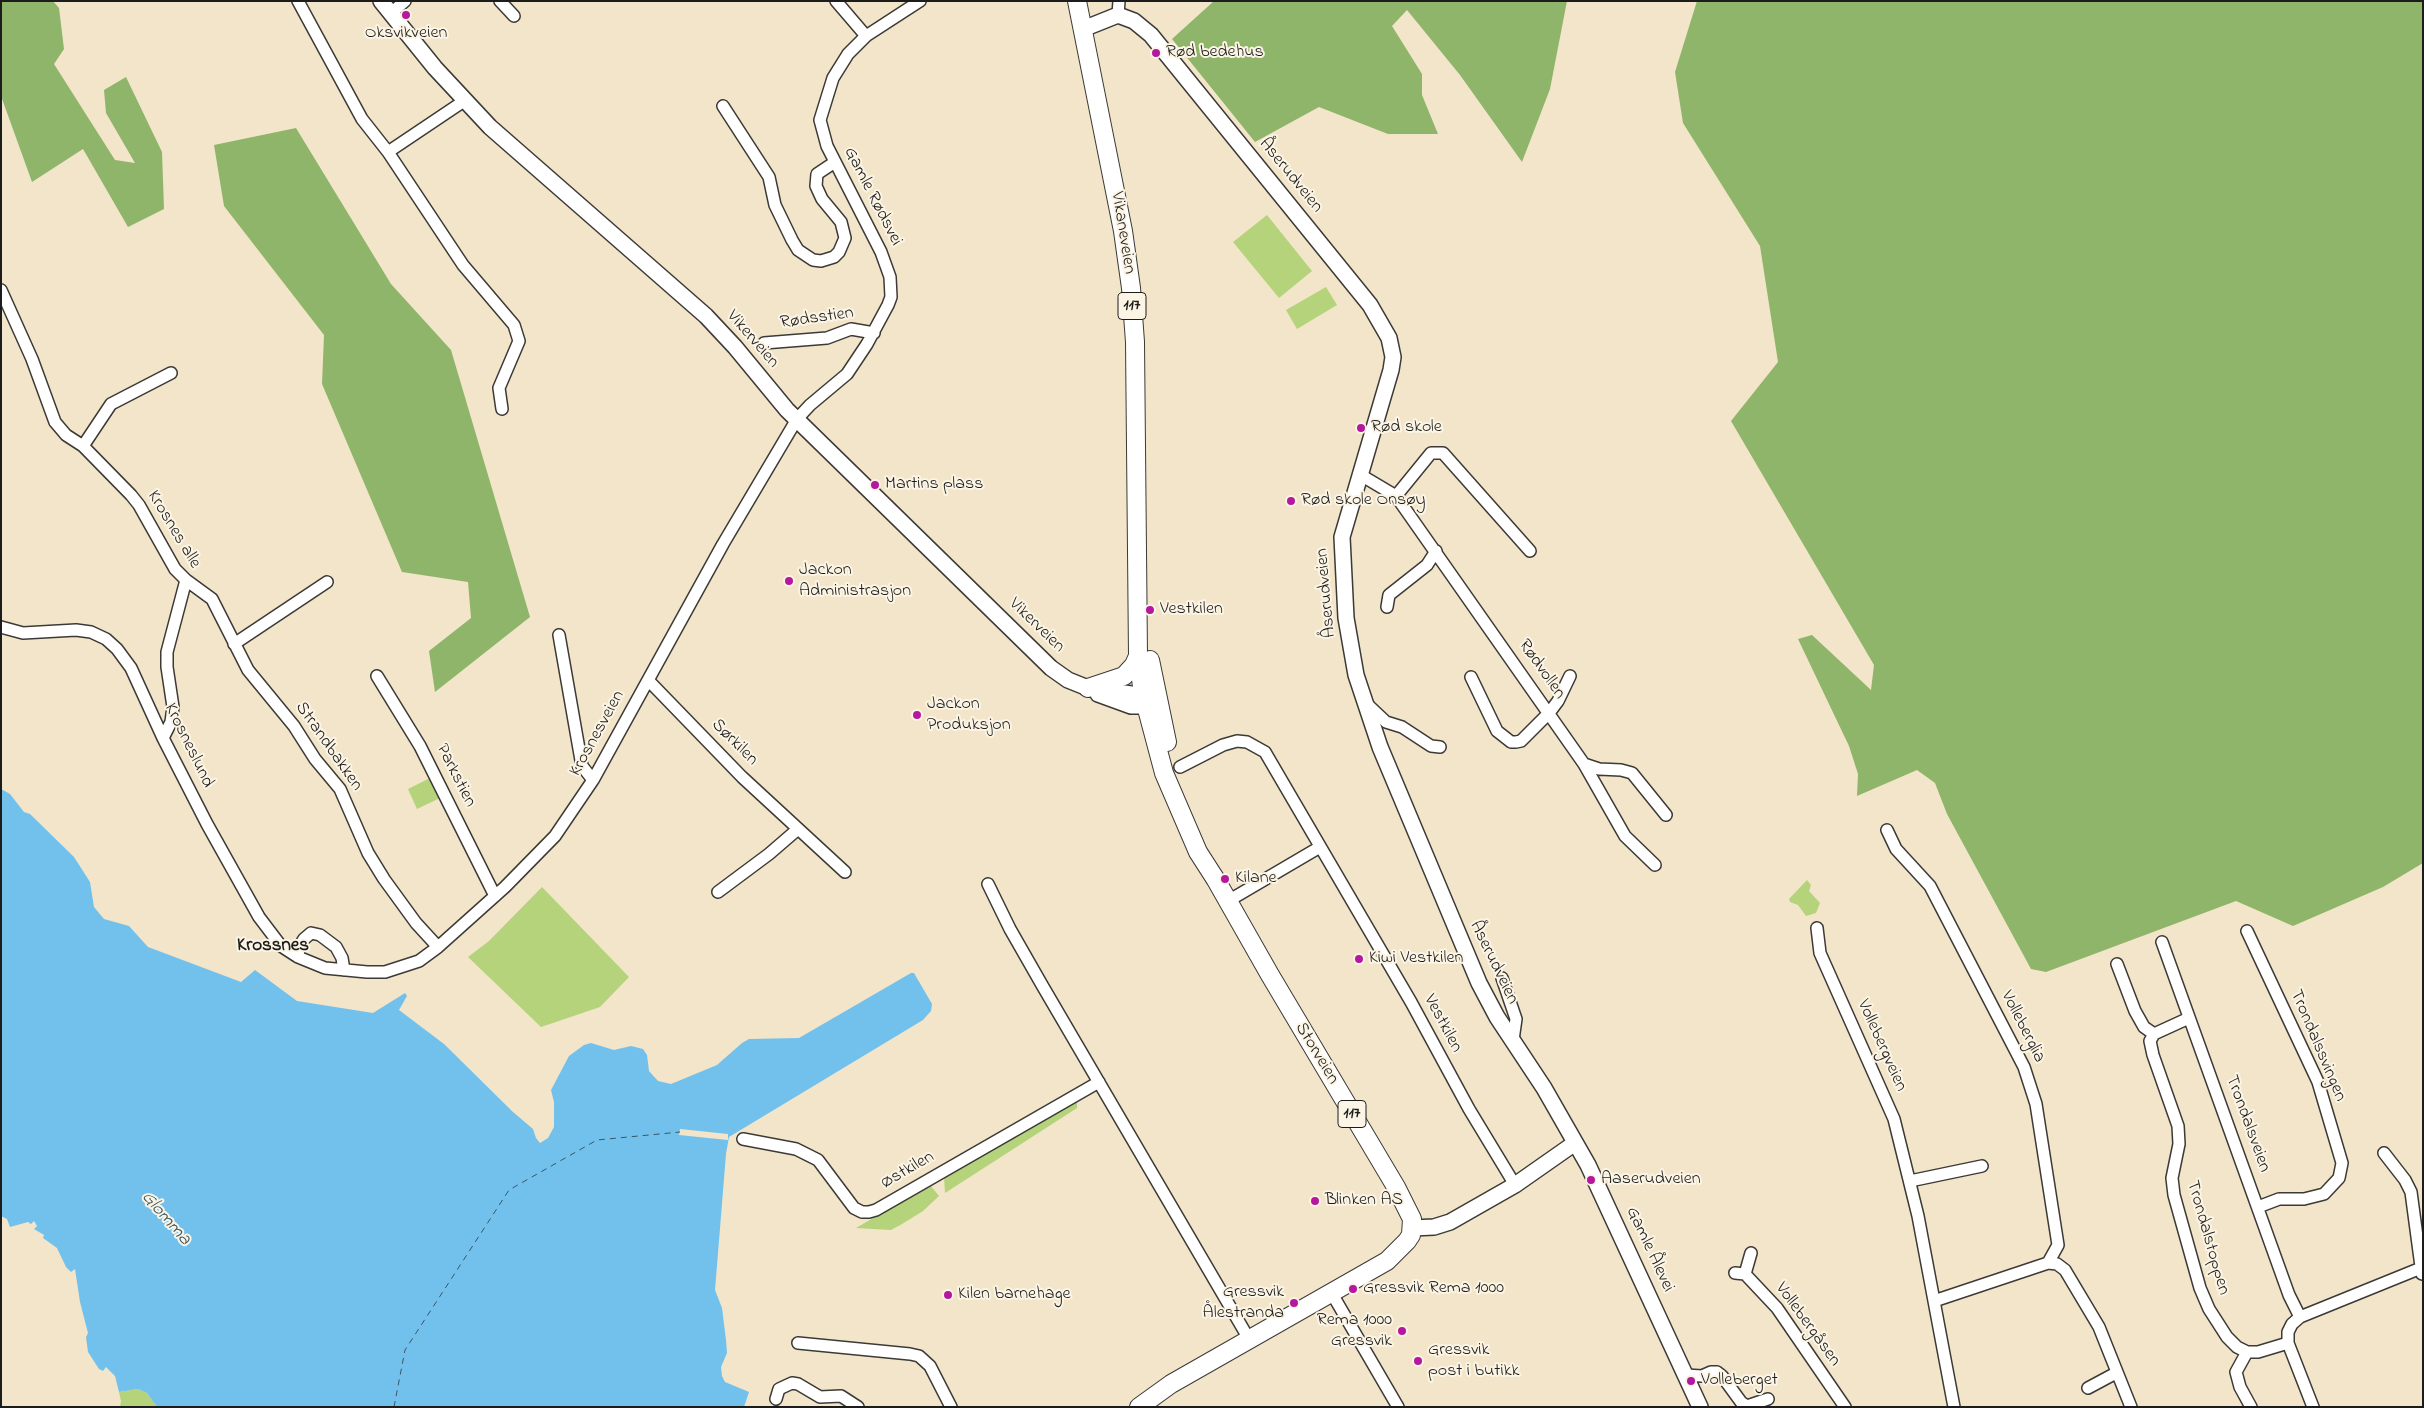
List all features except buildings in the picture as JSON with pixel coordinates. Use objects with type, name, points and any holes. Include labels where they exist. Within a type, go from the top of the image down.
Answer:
[{"type":"main road","name":"Vikerveien","points":[[381,1],[464,101],[536,170],[706,316],[797,419],[1052,668],[1068,680],[1088,688],[1148,699]]},
{"type":"main road","name":"Vikaneveien","points":[[1077,1],[1123,232],[1131,288],[1135,342],[1138,656],[1148,699]]},
{"type":"main road","name":"Åserudveien","points":[[1083,28],[1119,8],[1162,47],[1370,305],[1389,338],[1394,357],[1345,523],[1341,552],[1346,618],[1356,675],[1380,747],[1454,929],[1479,983],[1544,1088],[1575,1143]]},
{"type":"main road","name":"Vikaneveien","points":[[1138,588],[1142,602],[1148,699]]},
{"type":"main road","points":[[1088,688],[1124,676],[1134,665],[1138,656]]},
{"type":"main road","name":"Storveien","points":[[1148,699],[1216,880],[1400,1194],[1412,1219],[1412,1228]]},
{"type":"main road","points":[[1139,1407],[1171,1384],[1396,1254],[1408,1241],[1412,1228],[1441,1226],[1515,1185],[1575,1143]]},
{"type":"main road","name":"Gamle Ålevei","points":[[1575,1143],[1614,1218],[1700,1407]]},
{"type":"street","points":[[298,1],[362,118],[388,152],[463,265],[514,325],[519,341],[499,388],[502,409]]},
{"type":"street","points":[[390,14],[405,1]]},
{"type":"street","points":[[500,1],[514,16]]},
{"type":"street","points":[[836,1],[866,36]]},
{"type":"street","name":"Gamle Rødsvei","points":[[797,419],[810,404],[852,368],[874,333],[890,301],[890,277],[882,252],[823,137],[820,120],[822,108],[833,78],[842,62],[866,36],[920,1]]},
{"type":"street","points":[[388,152],[464,101]]},
{"type":"street","points":[[723,106],[769,177],[775,206],[792,240],[798,250],[813,260],[821,261],[834,257],[839,252],[845,238],[841,222],[822,199],[816,186],[817,174],[835,162]]},
{"type":"street","name":"Krosnes alle","points":[[1,290],[32,359],[55,422],[66,435],[83,446],[140,505],[168,558],[186,580],[167,652],[167,667],[173,707],[171,722],[163,738]]},
{"type":"street","name":"Rødsstien","points":[[764,343],[818,340],[851,329],[874,333]]},
{"type":"street","points":[[83,446],[111,404],[171,373]]},
{"type":"street","name":"Krosnesveien","points":[[298,957],[325,968],[385,972],[403,968],[419,961],[438,947],[495,896],[555,836],[593,780],[755,489],[797,419]]},
{"type":"street","points":[[1396,496],[1432,453],[1443,453],[1530,551]]},
{"type":"street","name":"Rødvollen","points":[[1359,474],[1396,496],[1584,764],[1625,836],[1655,864]]},
{"type":"street","points":[[1387,608],[1389,596],[1427,565],[1436,551]]},
{"type":"street","name":"Strandbakken","points":[[186,580],[212,599],[234,644],[255,680],[290,721],[314,759],[340,789],[368,853],[384,879],[416,923],[438,947]]},
{"type":"street","points":[[234,644],[327,582]]},
{"type":"street","name":"Krosneslund","points":[[1,627],[32,633],[76,630],[91,632],[106,639],[117,648],[131,668],[163,738],[207,824],[259,917],[281,946],[298,957]]},
{"type":"street","points":[[559,635],[582,766],[593,780]]},
{"type":"street","name":"Parkstien","points":[[377,676],[420,746],[495,896]]},
{"type":"street","points":[[1471,677],[1497,731],[1511,742],[1521,741],[1549,713],[1558,702],[1570,676]]},
{"type":"street","name":"Sørkilen","points":[[648,680],[713,749],[845,872]]},
{"type":"street","points":[[1364,700],[1386,722],[1402,727],[1431,746],[1440,747]]},
{"type":"street","name":"Vestkilen","points":[[1180,767],[1223,745],[1237,741],[1247,742],[1257,747],[1272,761],[1320,847],[1412,1002],[1469,1109],[1515,1185]]},
{"type":"street","points":[[1584,764],[1599,769],[1621,770],[1632,773],[1666,815]]},
{"type":"street","points":[[718,892],[769,854],[798,828]]},
{"type":"street","name":"Volleberglia","points":[[1887,830],[1896,850],[1930,886],[2024,1067],[2036,1104],[2058,1245],[2057,1266]]},
{"type":"street","points":[[1228,901],[1320,847]]},
{"type":"street","points":[[988,884],[1010,929],[1249,1339]]},
{"type":"street","name":"Vollebergveien","points":[[1816,928],[1820,952],[1894,1119],[1910,1181],[1954,1407]]},
{"type":"street","name":"Trondalssvingen","points":[[2247,931],[2318,1082],[2342,1163],[2339,1178],[2324,1194],[2304,1199],[2279,1199],[2258,1207]]},
{"type":"street","points":[[298,957],[299,947],[304,939],[311,933],[320,935],[336,947],[342,958],[344,970]]},
{"type":"street","name":"Trondalsveien","points":[[2162,942],[2289,1295],[2300,1317]]},
{"type":"street","points":[[2117,964],[2135,1011],[2144,1027],[2154,1034],[2189,1018]]},
{"type":"street","points":[[1502,978],[1516,1019],[1513,1040]]},
{"type":"street","name":"Trondalstoppen","points":[[2154,1034],[2150,1041],[2152,1055],[2178,1126],[2179,1144],[2172,1178],[2174,1195],[2200,1288],[2209,1309],[2227,1337],[2237,1347],[2247,1352]]},
{"type":"street","name":"Østkilen","points":[[743,1139],[796,1149],[818,1160],[854,1208],[862,1212],[869,1212],[876,1210],[1099,1082]]},
{"type":"street","points":[[2313,1407],[2288,1343],[2288,1332],[2292,1324],[2300,1317],[2422,1272],[2411,1192],[2405,1180],[2384,1153]]},
{"type":"street","points":[[1910,1181],[1982,1166]]},
{"type":"street","points":[[2058,1245],[2057,1266],[2099,1327],[2131,1407]]},
{"type":"street","name":"Vollebergåsen","points":[[1752,1253],[1740,1274],[1777,1308],[1845,1407]]},
{"type":"street","points":[[1934,1301],[2057,1266]]},
{"type":"street","points":[[1331,1292],[1398,1407]]},
{"type":"street","points":[[798,1343],[919,1356],[930,1366],[951,1407]]},
{"type":"street","points":[[2251,1407],[2240,1387],[2236,1372],[2247,1352],[2258,1352],[2288,1343]]},
{"type":"street","points":[[1686,1376],[1702,1376],[1711,1372],[1717,1372],[1741,1402],[1747,1406],[1768,1399]]},
{"type":"street","points":[[2088,1388],[2116,1373]]},
{"type":"street","points":[[776,1399],[776,1393],[783,1386],[798,1384],[815,1396],[841,1396],[858,1407]]},
{"type":"green space","points":[[1,1],[53,1],[59,8],[64,49],[54,64],[115,160],[135,163],[106,113],[104,90],[126,77],[162,152],[164,209],[128,227],[83,149],[32,182],[1,96]]},
{"type":"green space","points":[[1214,1],[1567,1],[1550,89],[1522,162],[1460,75],[1407,10],[1392,26],[1422,74],[1422,95],[1438,134],[1388,134],[1319,107],[1255,142],[1172,39]]},
{"type":"green space","points":[[1697,1],[2423,1],[2423,863],[2383,887],[2293,926],[2236,901],[2046,972],[2031,969],[1947,814],[1935,783],[1917,770],[1857,796],[1858,774],[1849,746],[1798,639],[1812,635],[1871,690],[1874,665],[1731,421],[1778,362],[1760,246],[1683,123],[1675,72]]},
{"type":"green space","points":[[296,128],[391,284],[451,350],[530,617],[435,692],[429,651],[471,618],[468,582],[402,572],[322,384],[324,335],[224,206],[214,145]]},
{"type":"green space","points":[[1267,215],[1312,271],[1279,298],[1233,242]]},
{"type":"green space","points":[[1326,287],[1337,305],[1297,329],[1286,310]]},
{"type":"green space","points":[[432,777],[442,797],[417,809],[408,789]]},
{"type":"green space","points":[[1807,880],[1811,885],[1809,891],[1820,903],[1816,913],[1806,916],[1798,905],[1790,902],[1789,899]]},
{"type":"green space","points":[[542,887],[629,977],[600,1007],[541,1027],[468,957],[489,941]]},
{"type":"green space","points":[[1077,1101],[1077,1108],[945,1193],[944,1176]]},
{"type":"green space","points":[[930,1185],[939,1196],[923,1211],[902,1224],[891,1230],[856,1228]]},
{"type":"green space","points":[[138,1389],[147,1393],[157,1407],[120,1407],[119,1392]]},
{"type":"water","name":"Glomma","points":[[1,789],[10,794],[24,812],[30,814],[74,857],[90,882],[94,907],[104,919],[129,926],[148,947],[241,982],[255,970],[297,1001],[373,1013],[405,993],[407,996],[399,1010],[444,1044],[513,1112],[533,1129],[540,1143],[548,1138],[554,1127],[554,1102],[551,1090],[569,1056],[584,1045],[591,1043],[614,1050],[631,1046],[643,1049],[647,1055],[649,1071],[658,1081],[671,1084],[717,1065],[749,1039],[799,1038],[914,973],[932,1004],[931,1011],[923,1020],[729,1137],[715,1290],[722,1308],[726,1340],[727,1353],[721,1367],[722,1376],[725,1382],[749,1392],[744,1407],[157,1407],[147,1393],[138,1389],[119,1392],[115,1376],[106,1367],[103,1371],[99,1369],[88,1352],[86,1337],[88,1333],[80,1302],[75,1269],[71,1272],[66,1267],[57,1248],[43,1238],[44,1235],[34,1229],[37,1226],[34,1221],[31,1224],[28,1222],[10,1227],[7,1219],[1,1216]]},
{"type":"pier","points":[[680,1129],[728,1134],[728,1140],[679,1135]]},
{"type":"ferry route","points":[[394,1407],[405,1350],[509,1190],[597,1140],[680,1132]]},
{"type":"place","name":"Oksvikveien","points":[[406,15]]},
{"type":"place","name":"Rød bedehus","points":[[1156,53]]},
{"type":"place","name":"Rød skole","points":[[1361,428]]},
{"type":"place","name":"Martins plass","points":[[875,485]]},
{"type":"place","name":"Rød skole Onsøy","points":[[1291,501]]},
{"type":"place","name":"Jackon Administrasjon","points":[[789,581]]},
{"type":"place","name":"Vestkilen","points":[[1150,610]]},
{"type":"place","name":"Jackon Produksjon","points":[[917,715]]},
{"type":"place","name":"Kilane","points":[[1225,879]]},
{"type":"place","name":"Kiwi Vestkilen","points":[[1359,959]]},
{"type":"place","name":"Aaserudveien","points":[[1591,1180]]},
{"type":"place","name":"Blinken AS","points":[[1315,1201]]},
{"type":"place","name":"Gressvik Rema 1000","points":[[1353,1289]]},
{"type":"place","name":"Kilen barnehage","points":[[948,1295]]},
{"type":"place","name":"Gressvik Ålestranda","points":[[1294,1303]]},
{"type":"place","name":"Rema 1000 Gressvik","points":[[1402,1331]]},
{"type":"place","name":"Gressvik post i butikk","points":[[1418,1361]]},
{"type":"place","name":"Volleberget","points":[[1691,1381]]},
{"type":"district","name":"Krossnes","points":[[273,947]]}]
